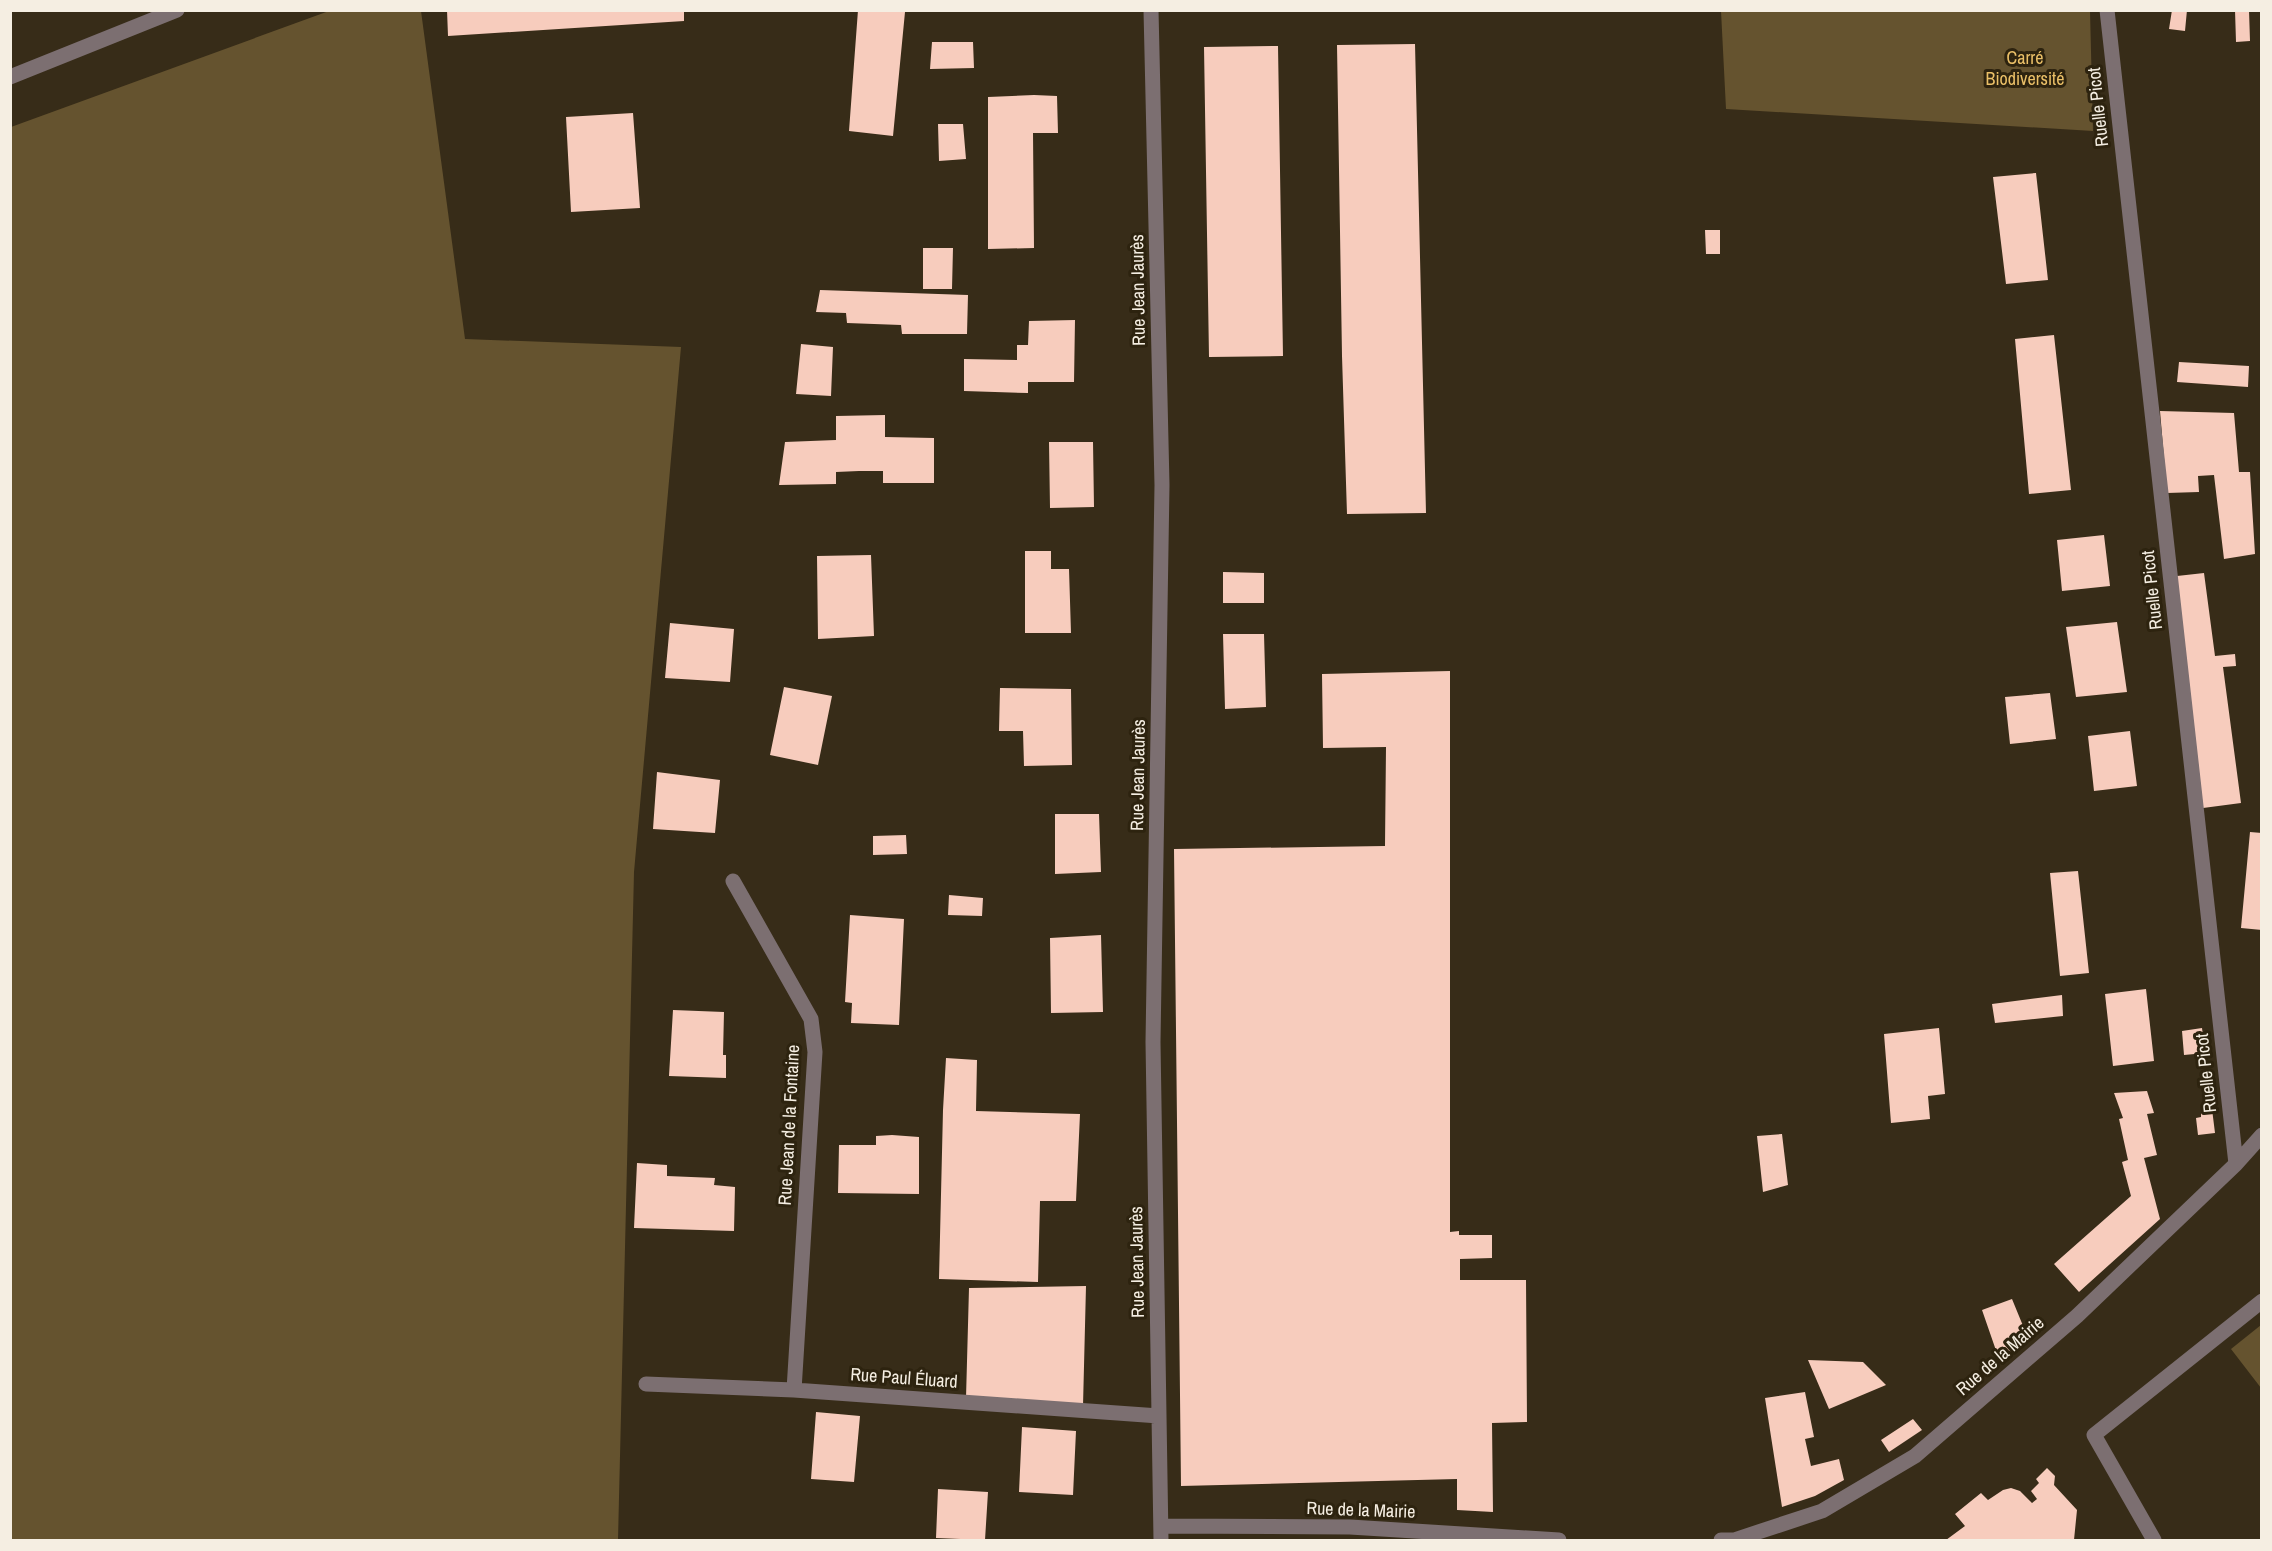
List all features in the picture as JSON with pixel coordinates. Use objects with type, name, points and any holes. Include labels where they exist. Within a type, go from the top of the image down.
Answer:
[{"type":"street","points":[[10,77],[177,10]]},
{"type":"street","name":"Rue Jean Jaurès","points":[[1151,10],[1162,485],[1154,1042],[1161,1533]]},
{"type":"street","name":"Ruelle Picot","points":[[2107,10],[2236,1164]]},
{"type":"street","name":"Rue Jean de la Fontaine","points":[[733,881],[811,1019],[814,1052],[794,1390]]},
{"type":"street","name":"Rue de la Mairie","points":[[1720,1540],[1734,1540],[1822,1511],[1915,1456],[2077,1316],[2236,1164],[2262,1135]]},
{"type":"street","points":[[2154,1540],[2094,1435],[2262,1301]]},
{"type":"street","name":"Rue Paul Éluard","points":[[646,1384],[794,1390],[1159,1416]]},
{"type":"street","name":"Rue de la Mairie","points":[[1161,1533],[1350,1527],[1558,1540]]},
{"type":"green space","points":[[329,11],[421,11],[465,339],[681,347],[634,872],[618,1540],[11,1540],[11,127]]},
{"type":"green space","name":"Carré Biodiversité","points":[[1721,11],[2090,11],[2093,131],[1726,109]]},
{"type":"green space","points":[[2261,1325],[2261,1388],[2231,1349]]},
{"type":"building","points":[[447,10],[684,10],[684,21],[448,36]]},
{"type":"building","points":[[858,10],[905,12],[893,136],[849,131]]},
{"type":"building","points":[[2172,10],[2187,10],[2185,31],[2169,29]]},
{"type":"building","points":[[2235,10],[2249,10],[2250,41],[2236,42]]},
{"type":"building","points":[[932,42],[973,42],[974,68],[930,69]]},
{"type":"building","points":[[1415,44],[1426,513],[1347,514],[1337,45]]},
{"type":"building","points":[[1278,46],[1283,356],[1209,357],[1204,47]]},
{"type":"building","points":[[1057,96],[1058,133],[1033,133],[1034,248],[988,249],[988,97]]},
{"type":"building","points":[[633,113],[640,208],[571,212],[566,117]]},
{"type":"building","points":[[938,124],[963,124],[966,159],[939,161]]},
{"type":"building","points":[[2036,173],[2048,280],[2006,284],[1993,177]]},
{"type":"building","points":[[1705,230],[1720,230],[1720,254],[1706,254]]},
{"type":"building","points":[[923,248],[953,248],[952,289],[923,289]]},
{"type":"building","points":[[820,290],[968,295],[967,334],[902,334],[901,325],[847,323],[846,313],[816,312]]},
{"type":"building","points":[[1075,320],[1074,382],[1028,382],[1028,393],[964,391],[964,359],[1017,360],[1017,345],[1028,345],[1029,321]]},
{"type":"building","points":[[2054,335],[2071,490],[2029,494],[2015,339]]},
{"type":"building","points":[[801,344],[833,347],[831,396],[796,394]]},
{"type":"building","points":[[2179,362],[2249,366],[2248,387],[2177,382]]},
{"type":"building","points":[[2160,411],[2234,413],[2239,472],[2250,472],[2255,554],[2224,559],[2214,475],[2198,476],[2199,492],[2167,493]]},
{"type":"building","points":[[885,415],[885,437],[934,438],[934,483],[883,483],[883,471],[859,471],[836,472],[836,484],[779,485],[785,442],[836,440],[836,416]]},
{"type":"building","points":[[1049,442],[1093,442],[1094,507],[1050,508]]},
{"type":"building","points":[[2104,535],[2110,586],[2062,591],[2057,540]]},
{"type":"building","points":[[1025,551],[1051,551],[1051,569],[1069,569],[1071,633],[1025,633]]},
{"type":"building","points":[[871,555],[874,636],[818,639],[817,556]]},
{"type":"building","points":[[1223,572],[1264,573],[1264,603],[1223,603]]},
{"type":"building","points":[[2204,573],[2215,656],[2235,654],[2236,666],[2223,667],[2241,803],[2203,808],[2177,576]]},
{"type":"building","points":[[2117,622],[2127,692],[2076,697],[2066,627]]},
{"type":"building","points":[[670,623],[734,629],[730,682],[665,678]]},
{"type":"building","points":[[1223,634],[1264,634],[1266,707],[1225,709]]},
{"type":"building","points":[[1450,671],[1450,1232],[1459,1231],[1459,1235],[1492,1235],[1492,1258],[1460,1259],[1460,1280],[1526,1280],[1527,1422],[1492,1423],[1493,1512],[1457,1510],[1457,1479],[1181,1486],[1174,849],[1385,846],[1386,747],[1323,748],[1322,674]]},
{"type":"building","points":[[784,687],[832,696],[818,765],[770,755]]},
{"type":"building","points":[[1000,688],[1071,689],[1072,765],[1024,766],[1023,731],[999,731]]},
{"type":"building","points":[[2050,693],[2056,739],[2010,744],[2005,697]]},
{"type":"building","points":[[2130,731],[2137,786],[2094,791],[2088,736]]},
{"type":"building","points":[[657,772],[720,780],[715,833],[653,829]]},
{"type":"building","points":[[1055,814],[1099,814],[1101,872],[1055,874]]},
{"type":"building","points":[[2250,832],[2262,833],[2262,930],[2241,928]]},
{"type":"building","points":[[906,835],[907,854],[873,855],[873,836]]},
{"type":"building","points":[[2078,871],[2089,973],[2060,976],[2050,873]]},
{"type":"building","points":[[949,895],[983,898],[982,916],[948,915]]},
{"type":"building","points":[[850,915],[904,919],[899,1025],[851,1023],[852,1003],[845,1002]]},
{"type":"building","points":[[1101,935],[1103,1012],[1051,1013],[1050,938]]},
{"type":"building","points":[[2146,989],[2154,1061],[2113,1066],[2105,994]]},
{"type":"building","points":[[2062,995],[2063,1016],[1995,1023],[1992,1004]]},
{"type":"building","points":[[673,1010],[724,1012],[723,1055],[726,1055],[726,1078],[669,1076]]},
{"type":"building","points":[[1939,1028],[1945,1094],[1928,1096],[1930,1119],[1891,1123],[1884,1034]]},
{"type":"building","points":[[2202,1028],[2205,1053],[2184,1055],[2182,1031]]},
{"type":"building","points":[[946,1058],[977,1060],[976,1111],[1080,1114],[1076,1201],[1040,1201],[1038,1282],[939,1279]]},
{"type":"building","points":[[2147,1091],[2154,1113],[2147,1114],[2157,1155],[2144,1158],[2160,1219],[2079,1292],[2054,1264],[2131,1196],[2122,1162],[2128,1160],[2119,1119],[2123,1118],[2114,1093]]},
{"type":"building","points":[[2212,1109],[2215,1133],[2198,1135],[2196,1118],[2201,1117],[2201,1110]]},
{"type":"building","points":[[1782,1134],[1788,1185],[1763,1192],[1757,1136]]},
{"type":"building","points":[[876,1136],[919,1137],[919,1194],[838,1193],[839,1145],[876,1145]]},
{"type":"building","points":[[637,1163],[667,1165],[667,1176],[715,1178],[714,1185],[735,1187],[734,1231],[634,1228]]},
{"type":"building","points":[[1086,1286],[1083,1406],[966,1398],[969,1288]]},
{"type":"building","points":[[2012,1299],[2028,1338],[2000,1362],[1982,1310]]},
{"type":"building","points":[[1808,1360],[1863,1362],[1886,1385],[1829,1409]]},
{"type":"building","points":[[1805,1392],[1814,1437],[1805,1439],[1811,1466],[1839,1459],[1844,1480],[1815,1496],[1782,1507],[1765,1398]]},
{"type":"building","points":[[816,1412],[860,1416],[854,1482],[811,1479]]},
{"type":"building","points":[[1913,1419],[1922,1430],[1889,1452],[1881,1440]]},
{"type":"building","points":[[1022,1427],[1076,1431],[1073,1495],[1019,1492]]},
{"type":"building","points":[[2047,1468],[2055,1476],[2054,1485],[2077,1510],[2074,1540],[1946,1540],[1965,1526],[1955,1514],[1981,1493],[1988,1500],[2003,1490],[2011,1488],[2020,1491],[2032,1503],[2037,1499],[2031,1491],[2039,1483],[2036,1479]]},
{"type":"building","points":[[938,1489],[988,1492],[985,1540],[936,1538]]}]
